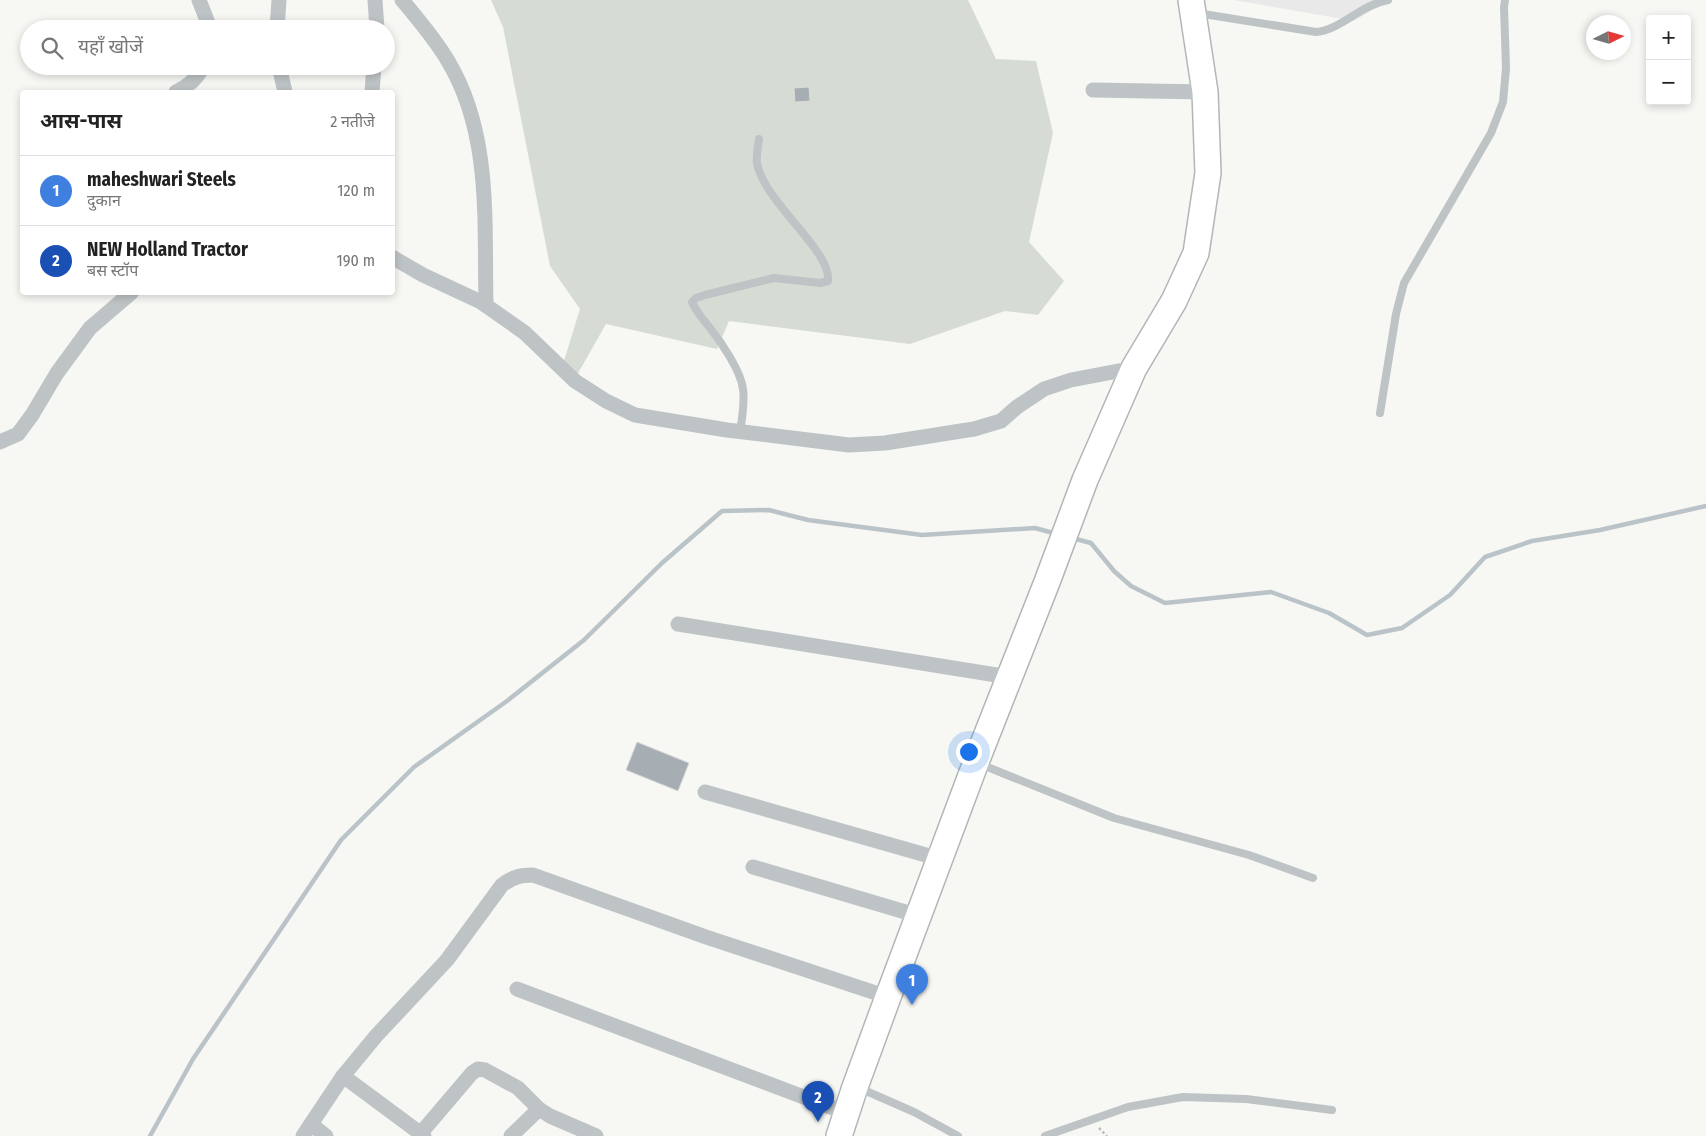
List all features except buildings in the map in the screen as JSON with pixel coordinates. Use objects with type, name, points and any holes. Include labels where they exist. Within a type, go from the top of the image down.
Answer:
[{"type":"highway","points":[[843,1125],[855,1086],[888,997],[976,762],[1047,582],[1084,480],[1134,368],[1174,301],[1196,254],[1208,173],[1206,92],[1192,6]]},
{"type":"street","points":[[199,0],[207,20]]},
{"type":"street","points":[[278,20],[279,0]]},
{"type":"street","points":[[375,0],[376,20]]},
{"type":"street","points":[[402,0],[448,61],[464,94],[476,130],[483,179],[486,305]]},
{"type":"street","points":[[184,90],[198,75]]},
{"type":"street","points":[[281,75],[285,90]]},
{"type":"street","points":[[372,90],[373,75]]},
{"type":"street","points":[[1093,90],[1206,92]]},
{"type":"street","points":[[395,259],[423,275],[486,305],[525,333],[575,380],[606,401],[635,415],[740,432],[849,445],[885,443],[974,429],[1001,421],[1016,407],[1044,389],[1071,380],[1134,368]]},
{"type":"street","points":[[0,442],[18,434],[32,415],[57,373],[90,328],[128,295]]},
{"type":"street","points":[[678,624],[1009,677]]},
{"type":"street","points":[[705,792],[940,859]]},
{"type":"street","points":[[753,867],[919,916]]},
{"type":"street","points":[[326,1136],[307,1130],[343,1076],[376,1036],[447,960],[502,885],[513,877],[533,875],[706,937],[888,997]]},
{"type":"street","points":[[517,989],[843,1125]]},
{"type":"street","points":[[343,1076],[422,1135],[472,1073],[478,1069],[485,1070],[518,1088],[539,1109],[550,1116],[596,1136]]},
{"type":"street","points":[[511,1136],[539,1109]]},
{"type":"lane","points":[[1192,6],[1316,32],[1334,27],[1364,8],[1388,0]]},
{"type":"lane","points":[[1380,413],[1396,314],[1404,283],[1491,133],[1503,102],[1506,68],[1505,0]]},
{"type":"lane","points":[[740,432],[743,388],[736,369],[710,328],[696,311],[692,302],[696,298],[705,295],[774,278],[828,281],[823,261],[766,186],[757,162],[759,140]]},
{"type":"lane","points":[[976,762],[1114,818],[1249,855],[1314,878]]},
{"type":"lane","points":[[855,1086],[914,1112],[958,1136]]},
{"type":"lane","points":[[1045,1136],[1128,1106],[1183,1097],[1246,1099],[1332,1110]]},
{"type":"shaded area","points":[[491,0],[968,0],[996,59],[1036,61],[1053,133],[1029,242],[1064,281],[1038,315],[1005,311],[910,344],[729,321],[717,349],[606,324],[577,375],[563,364],[580,309],[550,266],[503,27]]},
{"type":"shaded area","points":[[1234,0],[1389,0],[1354,21]]},
{"type":"waterway","points":[[1072,538],[1091,543],[1114,571],[1131,586],[1165,603],[1271,592],[1329,613],[1367,635],[1402,628],[1450,595],[1485,557],[1532,541],[1600,530],[1706,506]]},
{"type":"waterway","points":[[150,1136],[193,1059],[341,840],[414,767],[507,701],[584,640],[662,563],[722,511],[769,510],[808,520],[922,535],[1035,528],[1057,534]]},
{"type":"place","name":"maheshwari Steels","points":[[912,1005]]},
{"type":"place","name":"NEW Holland Tractor","points":[[818,1122]]}]
